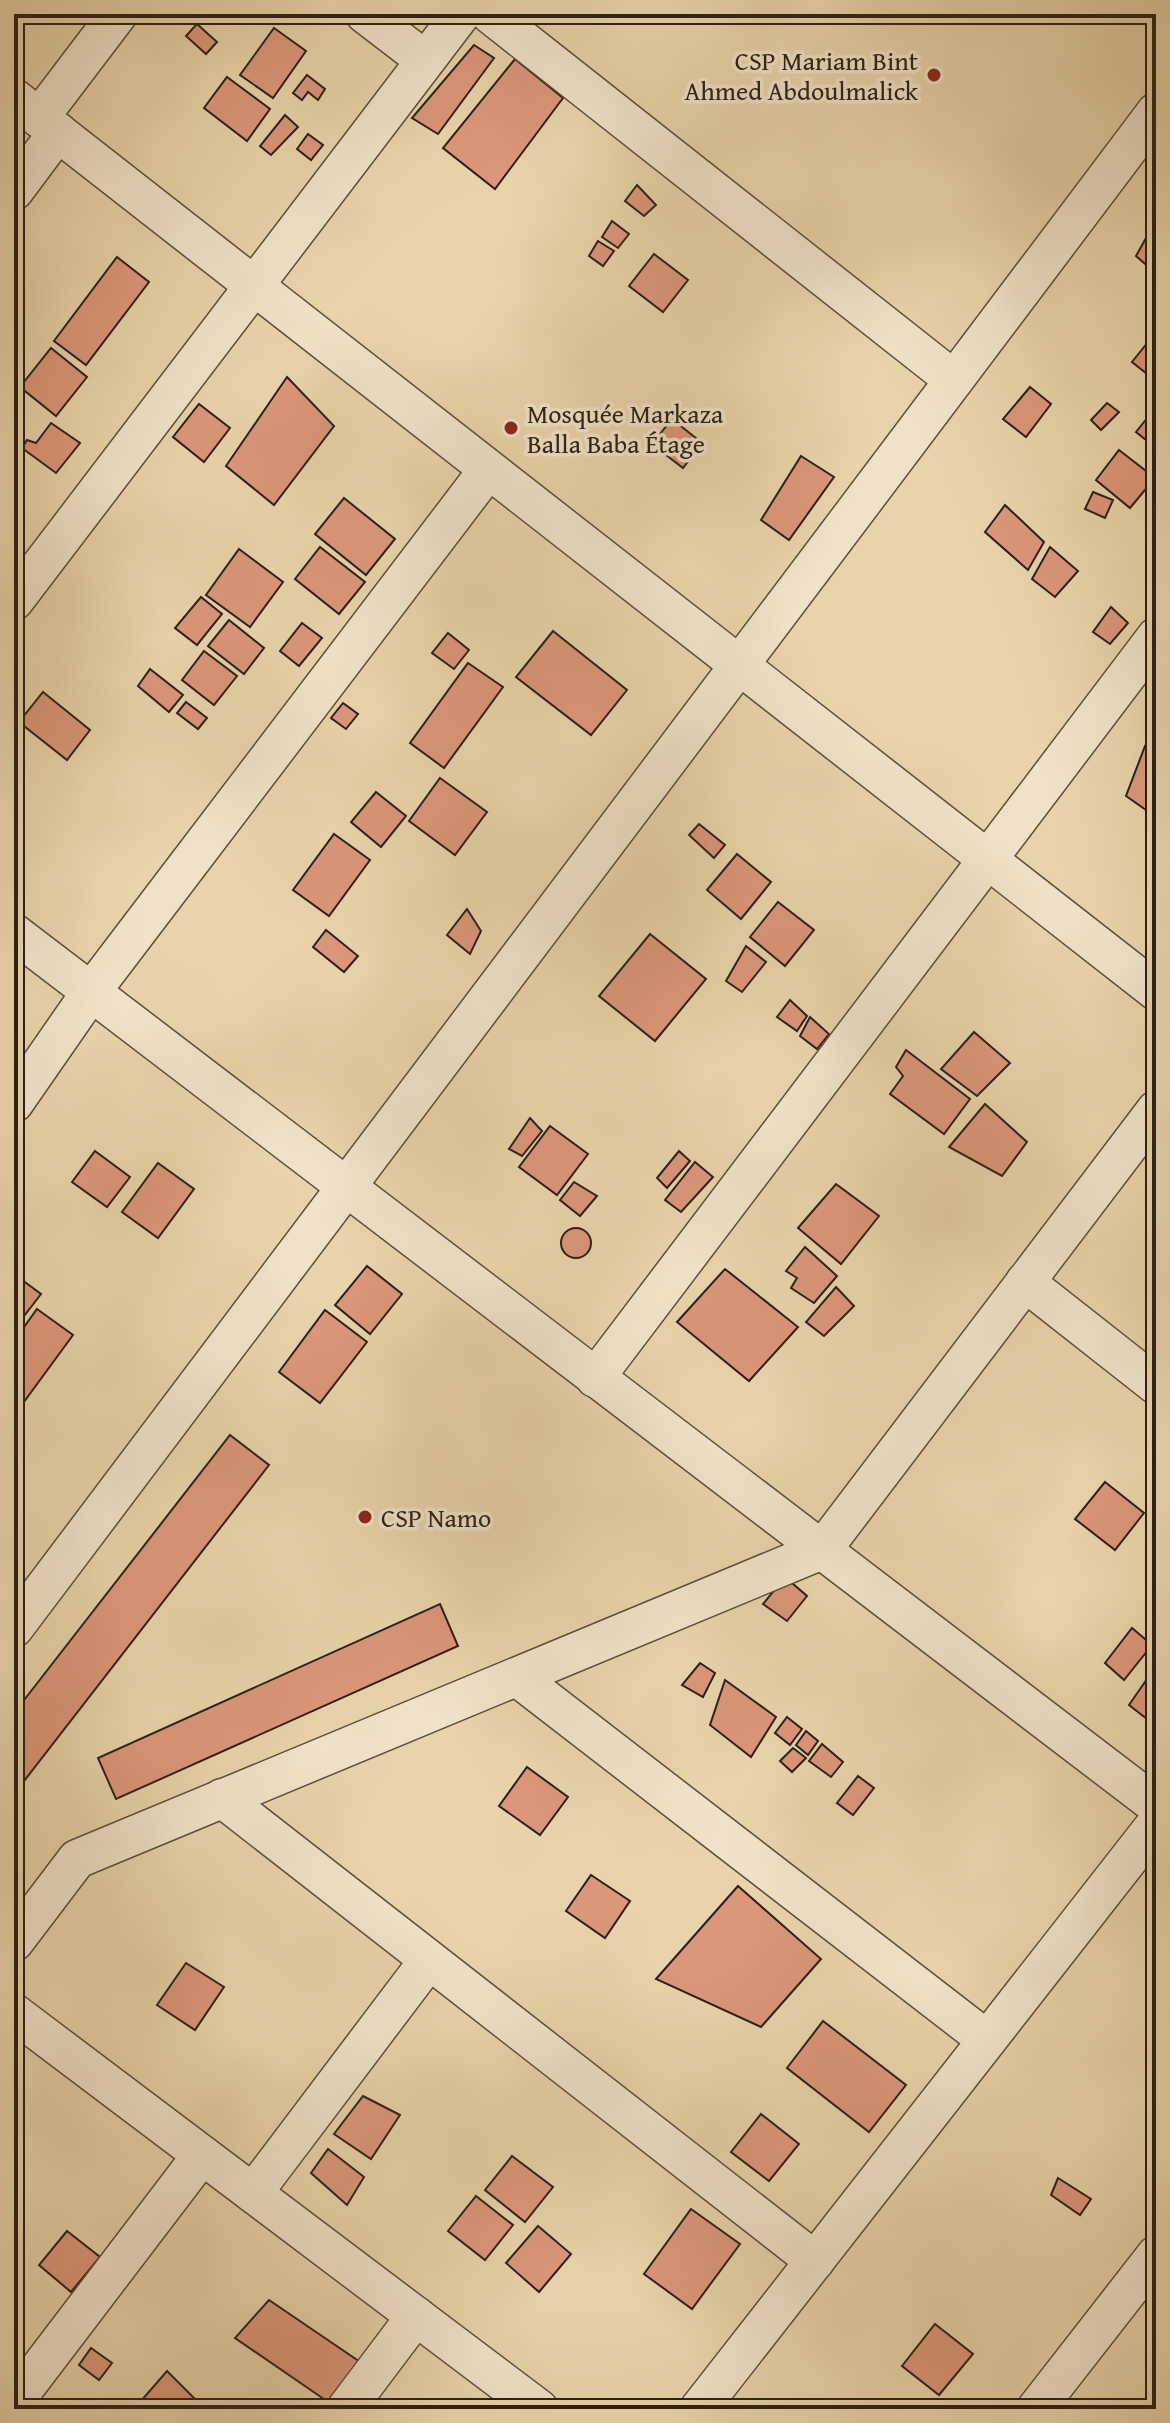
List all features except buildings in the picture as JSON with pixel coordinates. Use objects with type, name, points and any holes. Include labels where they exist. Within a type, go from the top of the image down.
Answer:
[{"type":"street","points":[[14,191],[37,116],[118,14]]},
{"type":"street","points":[[365,14],[425,60]]},
{"type":"street","points":[[14,601],[461,14]]},
{"type":"street","points":[[490,14],[954,380]]},
{"type":"street","points":[[14,1628],[1156,112]]},
{"type":"street","points":[[37,116],[1156,991]]},
{"type":"street","points":[[14,1103],[91,992],[488,470]]},
{"type":"street","points":[[595,1378],[1156,637]]},
{"type":"street","points":[[14,933],[1156,1805]]},
{"type":"street","points":[[14,1942],[77,1859],[822,1550],[1156,1110]]},
{"type":"street","points":[[1025,1282],[1156,1385]]},
{"type":"street","points":[[517,1677],[987,2040]]},
{"type":"street","points":[[222,1798],[815,2261]]},
{"type":"street","points":[[699,2409],[1156,1824]]},
{"type":"street","points":[[253,2193],[429,1960]]},
{"type":"street","points":[[14,2013],[539,2409]]},
{"type":"street","points":[[14,2402],[202,2155]]},
{"type":"street","points":[[1036,2409],[1156,2255]]},
{"type":"street","points":[[346,2409],[416,2316]]},
{"type":"place","name":"CSP Mariam Bint Ahmed Abdoulmalick","points":[[934,75]]},
{"type":"place","name":"Mosquée Markaza Balla Baba Étage","points":[[511,428]]},
{"type":"place","name":"CSP Namo","points":[[365,1517]]}]
